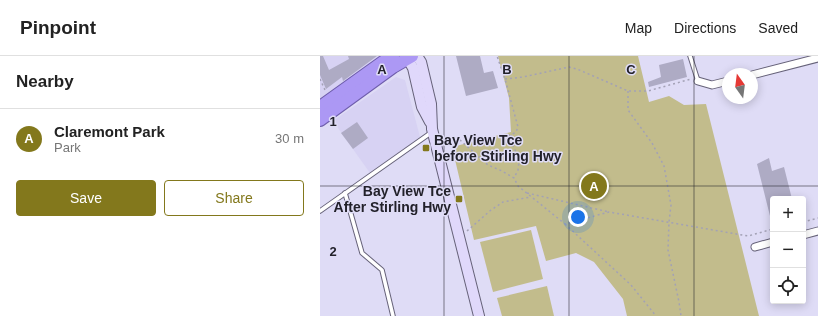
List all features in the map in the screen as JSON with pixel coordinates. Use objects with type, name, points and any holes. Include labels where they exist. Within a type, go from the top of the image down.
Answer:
[{"type":"highway","points":[[320,107],[393,56]]},
{"type":"highway","points":[[320,120],[393,67],[410,57]]},
{"type":"main road","points":[[410,57],[422,107],[432,128],[479,316]]},
{"type":"street","points":[[758,73],[818,58]]},
{"type":"street","points":[[697,79],[712,85],[722,82]]},
{"type":"street","points":[[806,234],[818,231]]},
{"type":"street","points":[[755,247],[770,243]]},
{"type":"lane","points":[[690,56],[697,79]]},
{"type":"lane","points":[[320,211],[432,128]]},
{"type":"lane","points":[[345,193],[362,253],[382,270],[393,316]]},
{"type":"path","points":[[474,143],[511,135],[516,132],[518,127],[497,56]]},
{"type":"path","points":[[505,79],[523,77],[568,67],[578,69],[628,91],[648,91],[697,79]]},
{"type":"path","points":[[320,79],[326,94]]},
{"type":"path","points":[[628,91],[628,110],[652,143],[664,166],[671,205],[668,250],[681,316]]},
{"type":"path","points":[[511,135],[519,162],[518,170],[514,178]]},
{"type":"path","points":[[435,142],[446,139],[460,140],[488,165],[514,178],[518,186],[565,224],[631,285],[656,316]]},
{"type":"path","points":[[527,193],[609,212],[748,236],[770,230]]},
{"type":"path","points":[[459,236],[503,202],[531,197]]},
{"type":"path","points":[[565,224],[609,212]]},
{"type":"path","points":[[806,221],[818,218]]},
{"type":"shaded area","points":[[320,56],[383,56],[320,102]]},
{"type":"shaded area","points":[[498,56],[638,56],[649,102],[669,96],[684,105],[706,104],[759,316],[627,316],[623,299],[594,262],[576,253],[546,261],[536,226],[474,240],[452,147],[511,132],[509,98]]},
{"type":"shaded area","points":[[396,77],[405,80],[420,137],[370,173],[333,121]]},
{"type":"shaded area","points":[[531,230],[543,279],[493,292],[480,242]]},
{"type":"shaded area","points":[[547,286],[554,316],[502,316],[497,298]]},
{"type":"building","points":[[320,56],[323,56],[329,70],[349,59],[348,56],[377,56],[343,81],[342,77],[326,89],[320,75]]},
{"type":"building","points":[[456,56],[480,56],[484,73],[493,71],[498,88],[466,96]]},
{"type":"building","points":[[683,59],[687,77],[649,87],[648,82],[661,77],[659,65]]},
{"type":"building","points":[[357,122],[368,138],[353,149],[341,133]]},
{"type":"building","points":[[769,158],[772,171],[784,167],[791,196],[770,196],[770,216],[757,164]]},
{"type":"place","name":"Bay View Tce before Stirling Hwy","points":[[426,148]]},
{"type":"place","name":"Claremont Park","points":[[594,186]]},
{"type":"place","name":"Bay View Tce After Stirling Hwy","points":[[459,199]]}]
